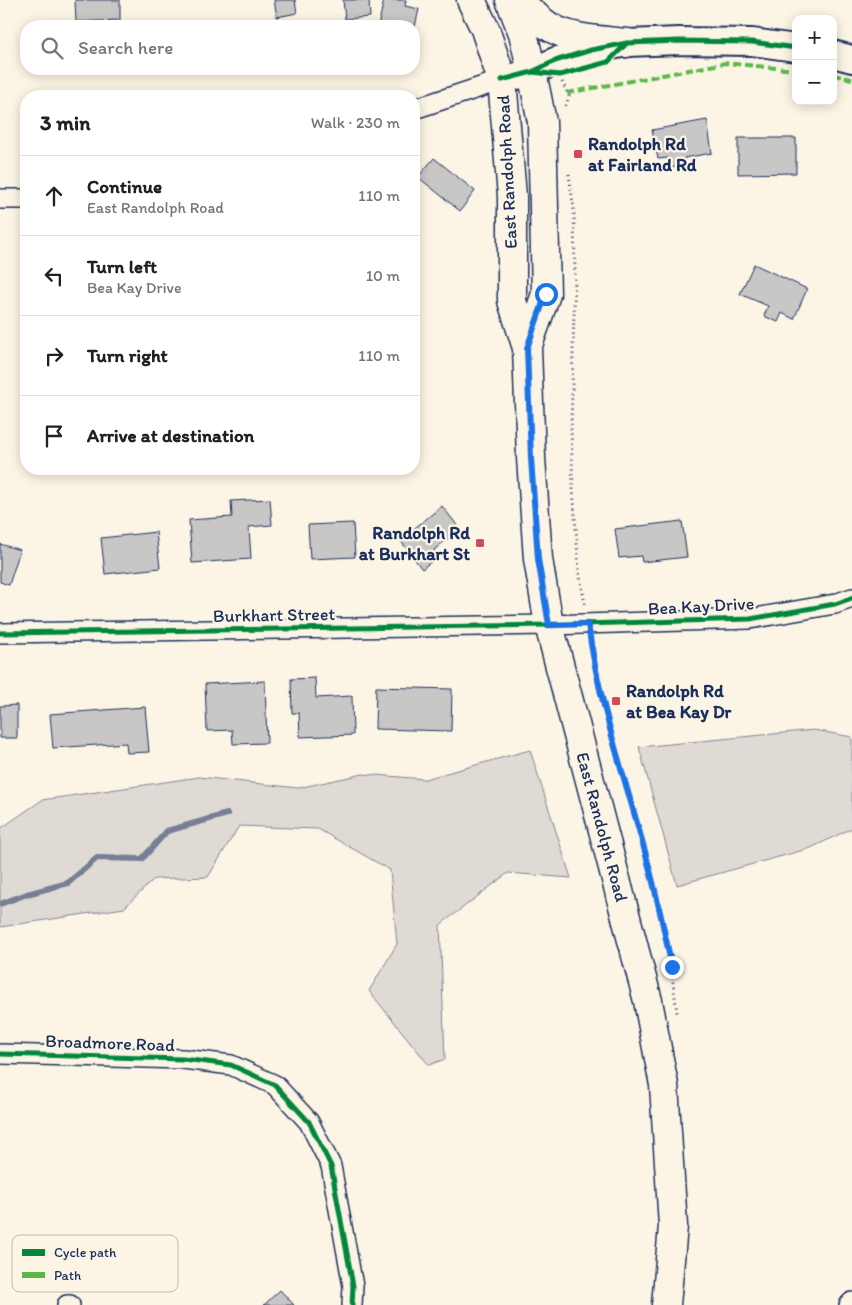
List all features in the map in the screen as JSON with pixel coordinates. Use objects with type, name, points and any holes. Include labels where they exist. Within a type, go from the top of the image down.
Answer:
[{"type":"main road","name":"East Randolph Road","points":[[471,0],[485,29],[502,80],[512,196],[512,301],[527,348],[531,458],[538,559],[549,625],[648,1001],[664,1085],[673,1226],[666,1305]]},
{"type":"main road","name":"East Randolph Road","points":[[510,0],[523,33],[542,122],[546,294],[527,348]]},
{"type":"main road","points":[[516,0],[551,28],[574,37],[627,43],[679,41],[752,42],[792,47]]},
{"type":"main road","points":[[532,72],[560,75],[608,62],[627,43]]},
{"type":"main road","points":[[502,80],[532,72],[555,61],[591,50],[627,43]]},
{"type":"main road","points":[[837,55],[852,59]]},
{"type":"street","points":[[420,107],[502,80]]},
{"type":"street","points":[[0,199],[20,199]]},
{"type":"street","name":"Bea Kay Drive","points":[[549,625],[750,619],[835,604],[852,598]]},
{"type":"street","name":"Burkhart Street","points":[[0,633],[549,625]]},
{"type":"street","name":"Broadmore Road","points":[[0,1054],[183,1059],[231,1065],[275,1085],[309,1122],[331,1166],[353,1286],[352,1305]]},
{"type":"street","points":[[849,1305],[852,1302]]},
{"type":"path","points":[[560,75],[569,96],[564,111]]},
{"type":"path","points":[[568,167],[574,210],[575,273],[570,428],[579,571],[594,662],[610,733],[648,860],[672,967],[678,1019]]},
{"type":"shaded area","points":[[814,730],[852,737],[852,828],[811,848],[677,885],[639,747]]},
{"type":"shaded area","points":[[530,750],[571,878],[508,873],[440,925],[445,1059],[429,1065],[369,991],[397,944],[390,870],[318,829],[239,826],[208,877],[154,879],[124,908],[0,927],[0,829],[42,800],[199,777],[298,788],[363,774],[425,779]]},
{"type":"building","points":[[75,0],[120,0],[120,20],[76,20]]},
{"type":"building","points":[[274,0],[295,0],[297,13],[277,17]]},
{"type":"building","points":[[343,0],[369,0],[370,17],[345,19]]},
{"type":"building","points":[[384,0],[406,0],[405,6],[419,9],[416,20],[379,20]]},
{"type":"building","points":[[707,120],[712,153],[684,158],[685,165],[670,168],[668,158],[658,159],[652,130]]},
{"type":"building","points":[[738,138],[796,138],[796,173],[738,174]]},
{"type":"building","points":[[434,158],[475,191],[460,211],[420,179],[420,175]]},
{"type":"building","points":[[754,264],[807,289],[794,319],[782,313],[778,322],[764,316],[768,306],[740,294]]},
{"type":"building","points":[[270,499],[272,525],[249,527],[251,559],[192,563],[189,520],[232,517],[231,501]]},
{"type":"building","points":[[442,506],[460,529],[434,550],[438,556],[422,569],[400,540]]},
{"type":"building","points":[[682,521],[687,557],[642,562],[641,556],[619,558],[615,529]]},
{"type":"building","points":[[353,523],[355,557],[310,559],[308,525]]},
{"type":"building","points":[[156,532],[160,568],[105,574],[101,538]]},
{"type":"building","points":[[0,544],[20,550],[9,585],[0,582]]},
{"type":"building","points":[[315,678],[316,698],[352,696],[353,735],[300,737],[299,713],[292,713],[291,679]]},
{"type":"building","points":[[265,681],[267,743],[233,744],[232,730],[207,731],[205,684]]},
{"type":"building","points":[[376,687],[452,689],[451,731],[375,729]]},
{"type":"building","points":[[17,705],[17,738],[0,738],[0,706]]},
{"type":"building","points":[[145,707],[149,752],[127,753],[126,743],[53,748],[50,714]]},
{"type":"building","points":[[280,1290],[294,1305],[264,1305]]},
{"type":"waterway","points":[[0,904],[27,894],[68,883],[97,858],[142,859],[167,831],[227,814]]},
{"type":"marked path","points":[[567,93],[726,63],[792,70]]},
{"type":"marked path","points":[[837,76],[852,79]]},
{"type":"cycle path","points":[[502,80],[532,72],[555,61],[591,50],[627,43],[679,41],[752,42],[792,47]]},
{"type":"cycle path","points":[[532,72],[560,75],[608,62],[627,43]]},
{"type":"cycle path","points":[[0,633],[549,625],[750,619],[835,604],[852,598]]},
{"type":"cycle path","points":[[0,1054],[183,1059],[231,1065],[275,1085],[309,1122],[331,1166],[353,1286],[352,1305]]},
{"type":"place","name":"Randolph Rd at Fairland Rd","points":[[578,154]]},
{"type":"place","name":"Randolph Rd at Burkhart St","points":[[480,543]]},
{"type":"place","name":"Randolph Rd at Bea Kay Dr","points":[[616,701]]},
{"type":"route","points":[[546,294],[527,348],[531,458],[538,559],[549,625],[588,624],[592,653],[613,742],[648,860],[672,967]]}]
